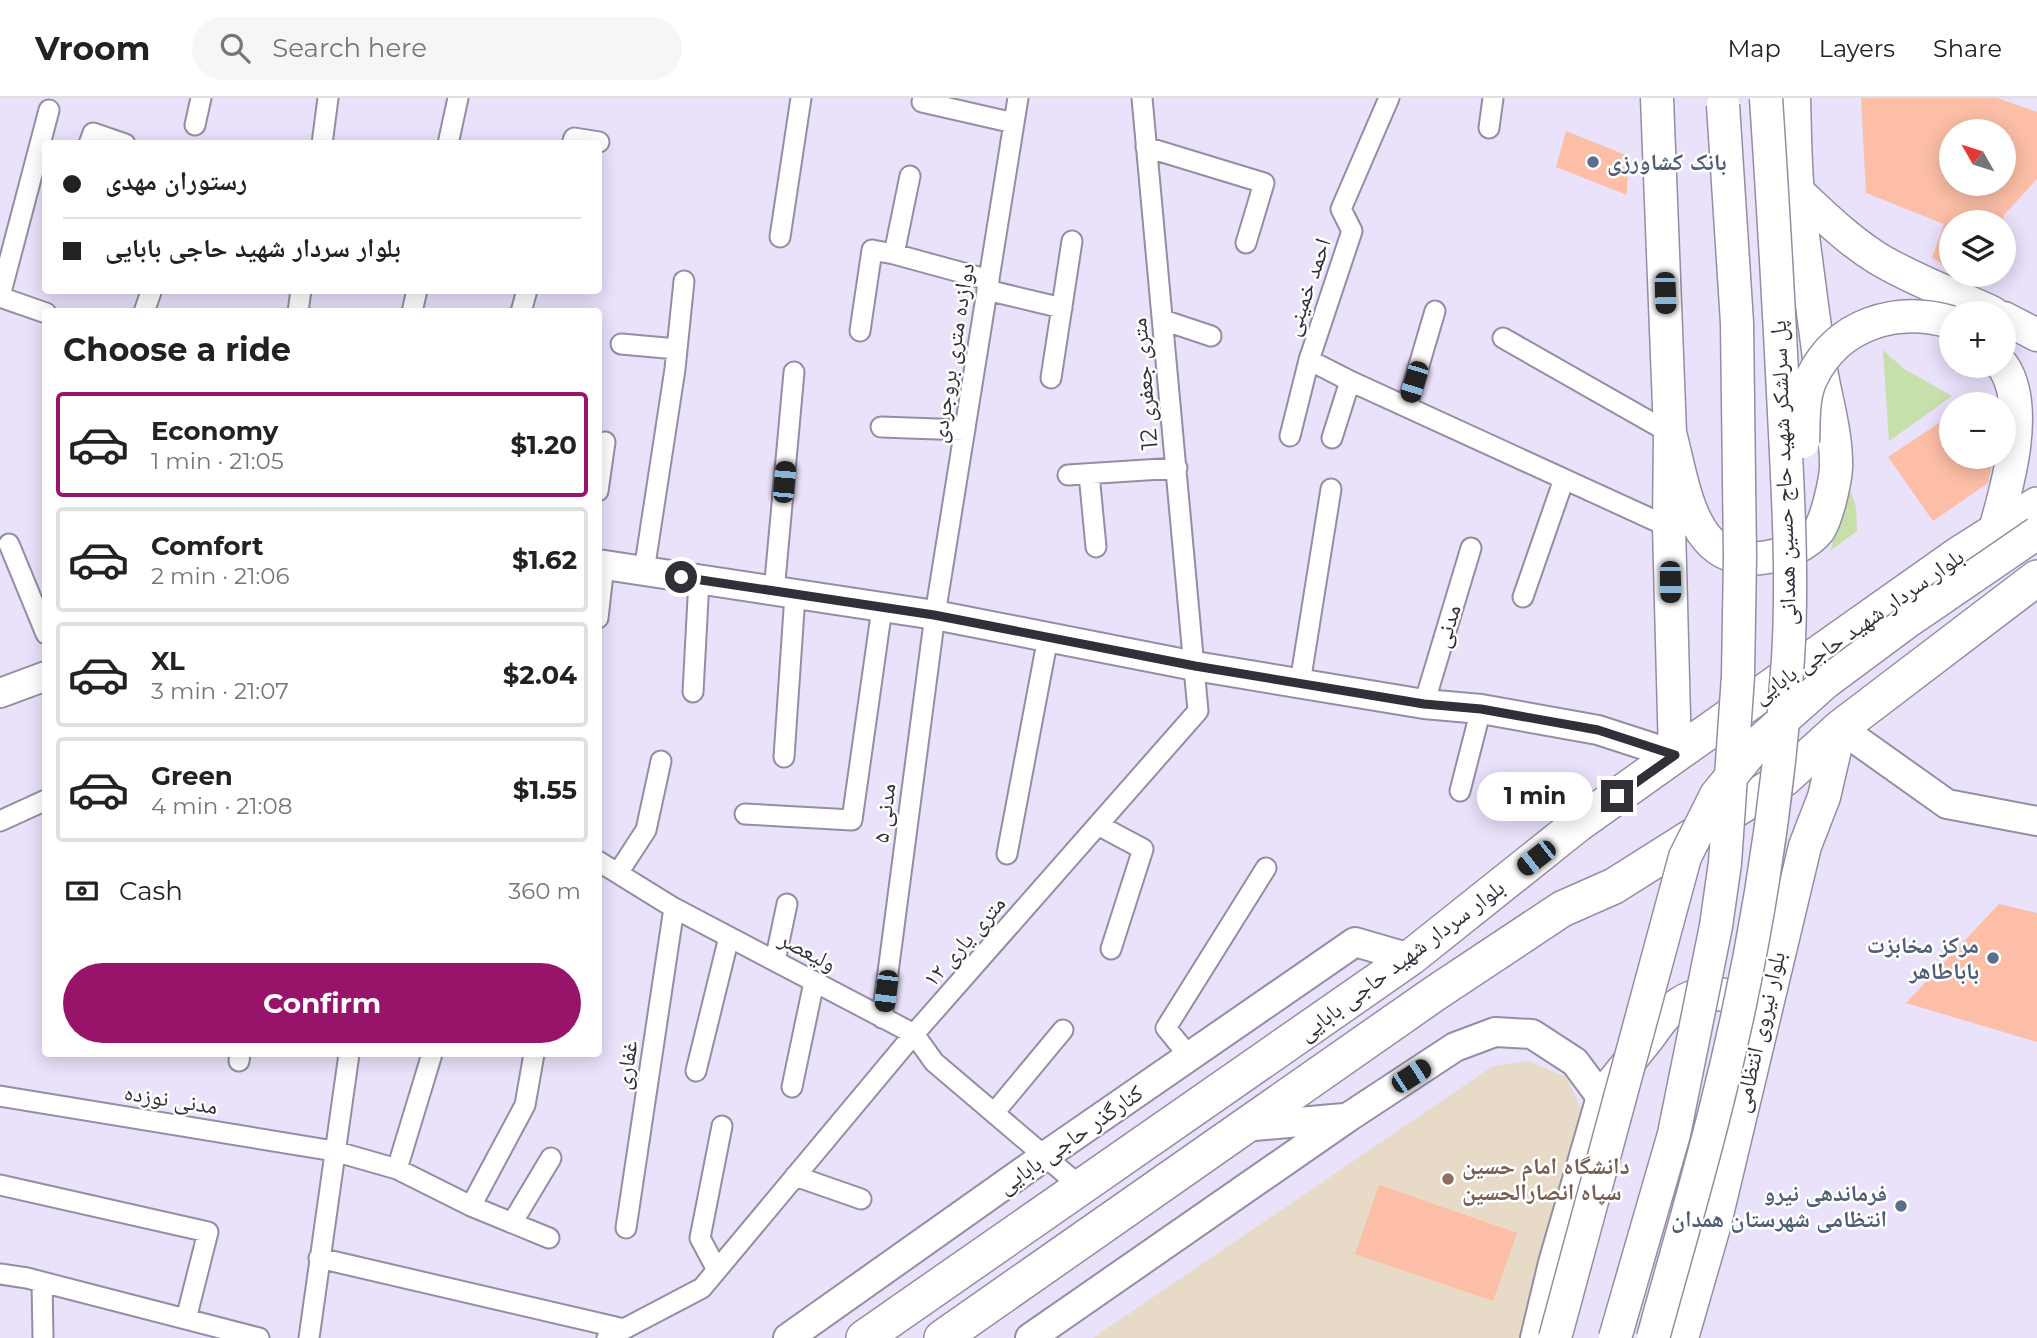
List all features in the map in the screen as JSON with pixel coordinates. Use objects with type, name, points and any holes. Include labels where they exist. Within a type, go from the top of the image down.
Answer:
[{"type":"highway","name":"بلوار سردار شهید حاجی بابایی","points":[[864,1338],[1410,958],[1578,824],[1958,555],[2037,505]]},
{"type":"highway","name":"بلوار سردار شهید حاجی بابایی","points":[[942,1338],[1434,994],[1562,909],[1614,886],[1785,778],[1840,728],[2037,578]]},
{"type":"highway","points":[[1163,1130],[1186,1166]]},
{"type":"main road","points":[[602,564],[934,615],[1195,666],[1424,704],[1481,709],[1598,730],[1675,755],[1669,527],[1670,433],[1657,98]]},
{"type":"main road","name":"پل سرلشکر شهید حاج حسین همدانی","points":[[1653,1338],[1717,1106],[1762,886],[1788,659],[1788,533],[1766,98]]},
{"type":"main road","points":[[1670,433],[1703,537],[1721,552],[1733,558],[1754,559],[1778,555],[1802,544],[1819,529],[1828,507],[1836,469],[1832,430],[1819,362],[1798,192],[1794,98]]},
{"type":"main road","name":"پل سرلشکر شهید حاج حسین همدانی","points":[[1615,1338],[1674,1134],[1716,926],[1725,863],[1738,676],[1740,556],[1737,323],[1723,102]]},
{"type":"main road","points":[[1798,192],[1857,245],[1904,274],[1966,301]]},
{"type":"main road","points":[[1788,533],[1802,479],[1804,404],[1811,378],[1831,349],[1850,332],[1878,321],[1904,316],[1939,318]]},
{"type":"main road","points":[[2016,324],[2037,335]]},
{"type":"main road","points":[[1994,533],[2012,465],[2015,435],[2014,399],[2010,378]]},
{"type":"main road","points":[[1555,1338],[1681,870],[1716,795],[1760,740],[1825,683],[1910,620],[2037,533]]},
{"type":"main road","points":[[0,694],[42,678]]},
{"type":"main road","points":[[1840,728],[1947,804],[2037,821]]},
{"type":"main road","name":"بلوار نیروی انتظامی","points":[[1682,1338],[1714,1227],[1805,846],[1824,797],[1840,728]]},
{"type":"main road","name":"کنارگذر حاجی بابایی","points":[[788,1338],[1355,942],[1410,958]]},
{"type":"main road","points":[[1535,1338],[1553,1263],[1601,1097],[1669,1011],[1684,1000],[1713,992],[1730,996],[1742,1001],[1762,1023]]},
{"type":"main road","points":[[1030,1338],[1454,1047],[1495,1032],[1532,1034],[1575,1062],[1601,1097]]},
{"type":"main road","points":[[1243,1127],[1347,1118]]},
{"type":"street","points":[[195,125],[201,98]]},
{"type":"street","points":[[323,140],[328,98]]},
{"type":"street","points":[[449,140],[458,98]]},
{"type":"street","points":[[780,237],[801,98]]},
{"type":"street","name":"دوازده متری بروجردی","points":[[934,615],[1018,98]]},
{"type":"street","name":"12 متری جعفری","points":[[1142,98],[1195,666]]},
{"type":"street","name":"احمد خمینی","points":[[1389,98],[1341,209],[1352,231],[1308,359],[1350,381],[1669,527]]},
{"type":"street","points":[[1489,128],[1493,98]]},
{"type":"street","points":[[922,102],[1014,124]]},
{"type":"street","points":[[44,140],[49,110]]},
{"type":"street","points":[[90,140],[93,133],[113,140]]},
{"type":"street","points":[[1146,147],[1264,183],[1246,243]]},
{"type":"street","points":[[41,161],[0,297],[42,312]]},
{"type":"street","points":[[894,254],[910,176]]},
{"type":"street","points":[[1051,378],[1072,241]]},
{"type":"street","points":[[860,331],[872,250],[894,254],[1062,308]]},
{"type":"street","points":[[644,571],[677,349],[684,281]]},
{"type":"street","points":[[1407,406],[1435,311]]},
{"type":"street","points":[[1163,320],[1211,336]]},
{"type":"street","points":[[1503,338],[1670,433]]},
{"type":"street","points":[[621,344],[677,349]]},
{"type":"street","points":[[1290,436],[1308,359]]},
{"type":"street","points":[[784,757],[785,594],[794,372]]},
{"type":"street","points":[[1332,438],[1350,381]]},
{"type":"street","points":[[881,427],[965,430]]},
{"type":"street","points":[[602,463],[605,442]]},
{"type":"street","points":[[1068,475],[1177,468]]},
{"type":"street","points":[[1089,474],[1096,547]]},
{"type":"street","points":[[1523,597],[1564,479]]},
{"type":"street","points":[[1300,683],[1331,489]]},
{"type":"street","points":[[9,544],[42,624]]},
{"type":"street","name":"مدنی","points":[[1424,704],[1471,548]]},
{"type":"street","points":[[693,692],[699,580]]},
{"type":"street","points":[[745,814],[852,820],[882,608]]},
{"type":"street","name":"مدنی ۵","points":[[882,1018],[934,615]]},
{"type":"street","points":[[1007,854],[1048,637]]},
{"type":"street","name":"۱۲ متری یاری","points":[[616,1334],[702,1288],[914,1034],[1198,711],[1195,666]]},
{"type":"street","points":[[1460,791],[1481,709]]},
{"type":"street","points":[[618,873],[646,830],[661,761]]},
{"type":"street","points":[[0,821],[42,802]]},
{"type":"street","points":[[1098,825],[1143,849],[1111,949]]},
{"type":"street","name":"ولیعصر","points":[[602,863],[674,908],[914,1034],[934,1062],[1081,1187]]},
{"type":"street","points":[[1189,1056],[1166,1028],[1265,868]]},
{"type":"street","points":[[775,961],[788,904]]},
{"type":"street","name":"غفاری","points":[[626,1228],[674,908]]},
{"type":"street","points":[[696,1071],[729,937]]},
{"type":"street","points":[[792,1087],[814,982]]},
{"type":"street","points":[[995,1113],[1063,1030]]},
{"type":"street","points":[[309,1338],[349,1057]]},
{"type":"street","points":[[397,1169],[431,1057]]},
{"type":"street","points":[[471,1206],[525,1105],[533,1057]]},
{"type":"street","name":"مدنی نوزده","points":[[0,1096],[334,1151],[397,1169],[471,1206],[549,1238]]},
{"type":"street","points":[[717,1270],[700,1238],[722,1126]]},
{"type":"street","points":[[512,1223],[551,1158]]},
{"type":"street","points":[[795,1176],[861,1199]]},
{"type":"street","points":[[0,1185],[208,1232],[186,1319]]},
{"type":"street","points":[[319,1258],[616,1334]]},
{"type":"street","points":[[0,1274],[42,1282],[256,1338]]},
{"type":"street","points":[[42,1282],[43,1337]]},
{"type":"shaded area","name":"دانشگاه امام حسین سپاه انصارالحسین","points":[[1528,1061],[1566,1077],[1586,1119],[1526,1338],[1093,1338],[1493,1066]]},
{"type":"green space","points":[[1883,350],[1904,369],[1945,392],[1939,392],[1939,405],[1889,441]]},
{"type":"green space","points":[[1850,490],[1856,507],[1857,531],[1830,551]]},
{"type":"building","points":[[1861,98],[1997,98],[2037,112],[2037,179],[2009,210],[1939,210],[1939,222],[1866,193]]},
{"type":"building","name":"بانک کشاورزی","points":[[1566,131],[1628,156],[1627,195],[1556,167]]},
{"type":"building","points":[[1939,238],[1939,262],[1932,258]]},
{"type":"building","points":[[1939,423],[1939,469],[1991,469],[1988,483],[1933,521],[1888,457]]},
{"type":"building","name":"مرکز مخابزت باباطاهر","points":[[1999,904],[2037,913],[2037,1042],[1906,1003]]},
{"type":"building","points":[[1379,1185],[1517,1233],[1493,1301],[1355,1254]]},
{"type":"place","name":"بانک کشاورزی","points":[[1593,162]]},
{"type":"place","name":"مرکز مخابزت باباطاهر","points":[[1993,958]]},
{"type":"place","name":"دانشگاه امام حسین سپاه انصارالحسین","points":[[1448,1179]]},
{"type":"place","name":"فرماندهی نیرو انتظامی شهرستان همدان","points":[[1901,1206]]},
{"type":"route","points":[[681,577],[934,615],[1195,666],[1424,704],[1481,709],[1598,730],[1675,755],[1617,796]]}]
